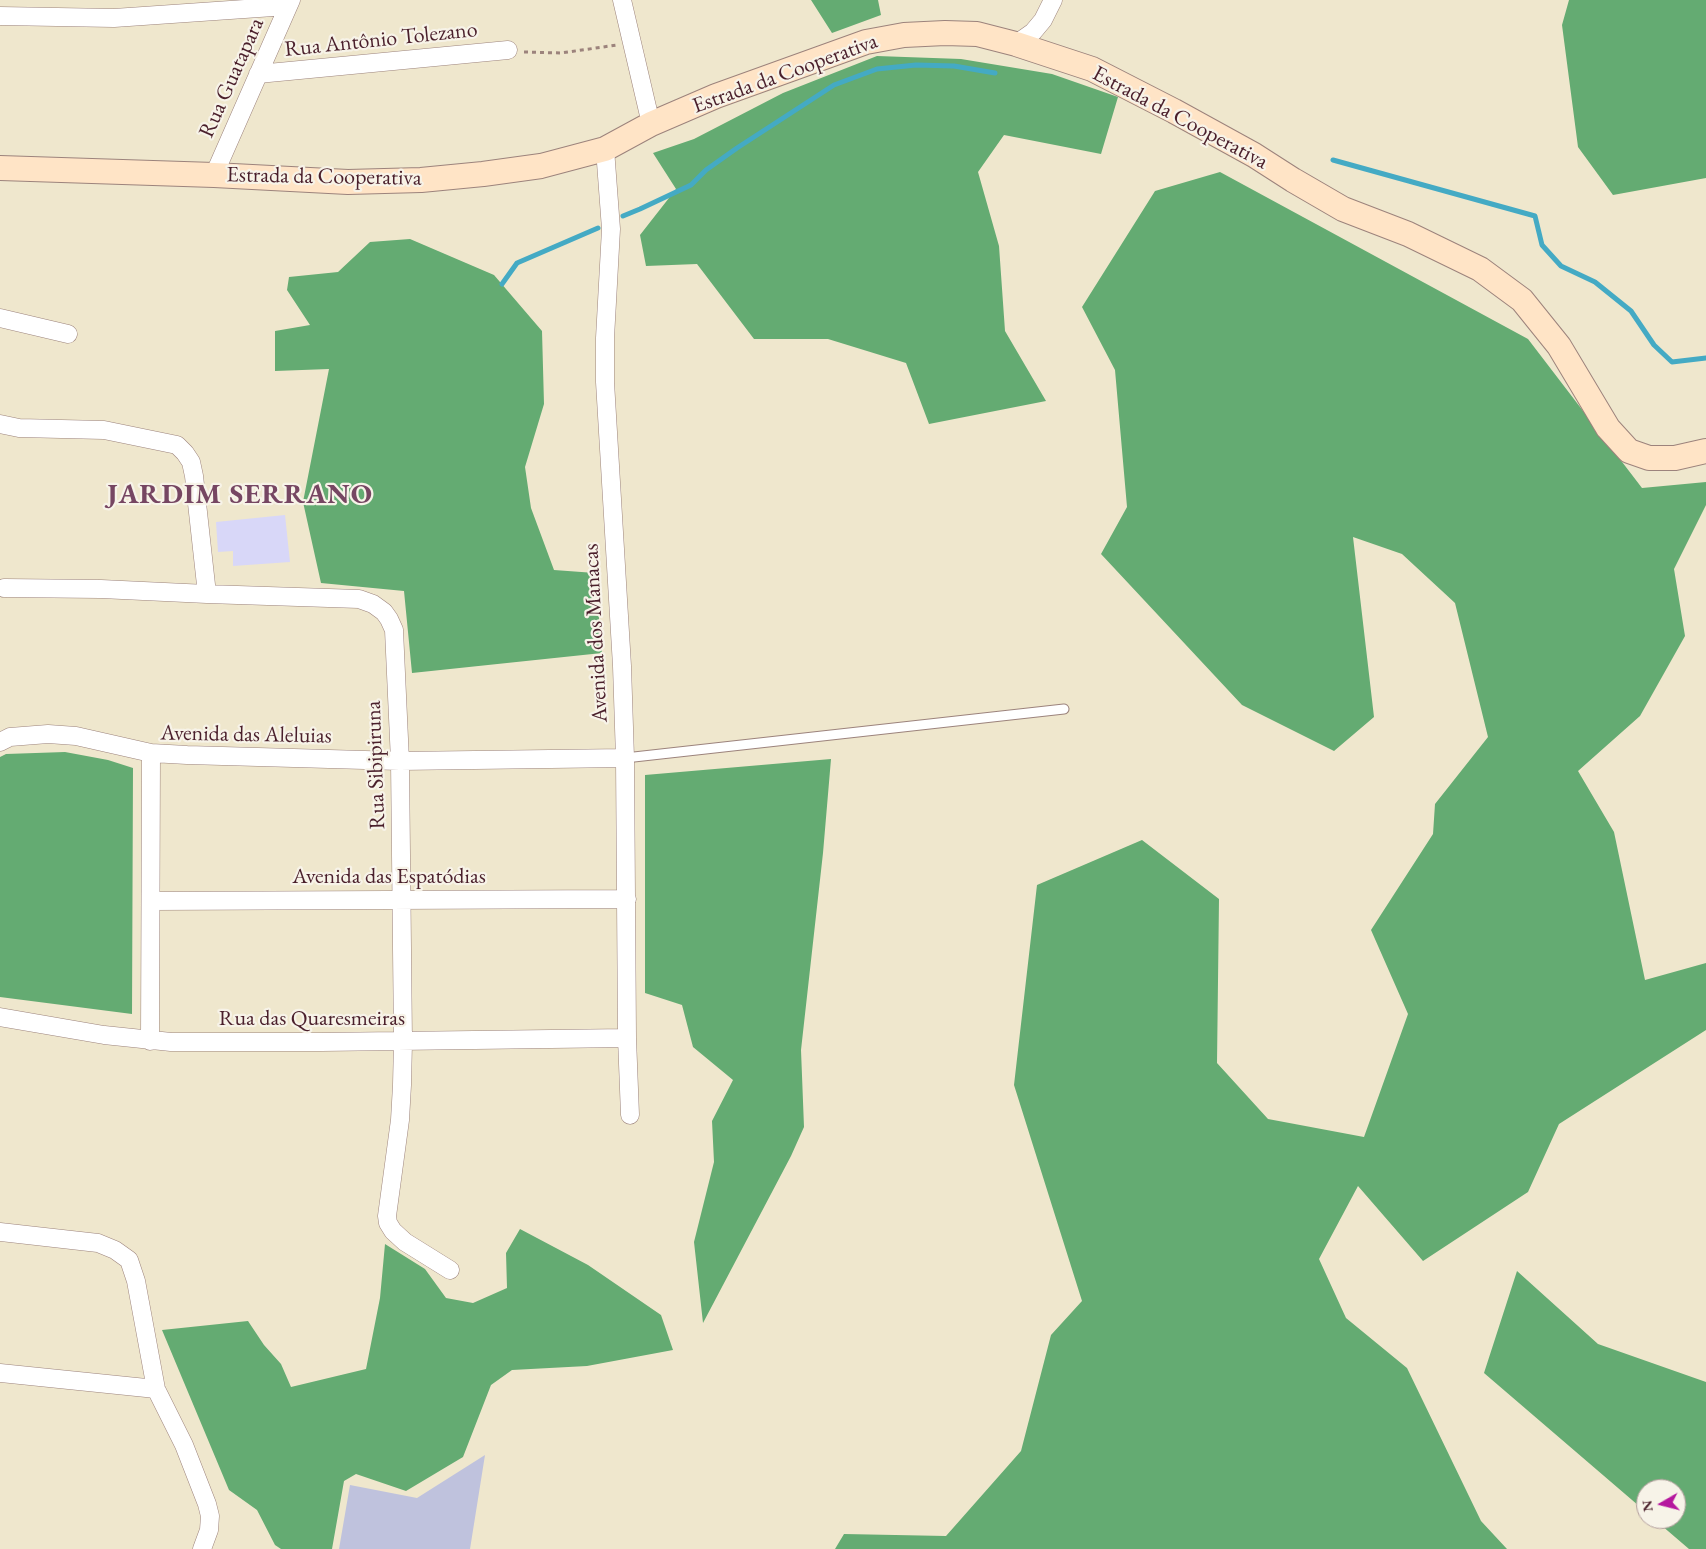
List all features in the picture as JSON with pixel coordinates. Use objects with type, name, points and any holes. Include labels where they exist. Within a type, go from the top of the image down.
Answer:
[{"type":"main road","name":"Estrada da Cooperativa","points":[[0,168],[214,175],[348,182],[421,180],[484,174],[541,166],[605,150],[651,124],[716,96],[866,42],[904,35],[977,34],[1016,44],[1092,69],[1174,110],[1254,155],[1343,209],[1408,234],[1480,269],[1522,300],[1559,346],[1608,428],[1629,451],[1649,458],[1675,458],[1706,451]]},
{"type":"street","points":[[622,0],[651,124]]},
{"type":"street","points":[[1016,44],[1034,32],[1054,0]]},
{"type":"street","points":[[0,16],[114,18],[290,3]]},
{"type":"street","name":"Rua Guatapara","points":[[214,175],[290,3]]},
{"type":"street","name":"Rua Antônio Tolezano","points":[[258,74],[508,50]]},
{"type":"street","name":"Avenida dos Manacas","points":[[605,150],[611,229],[604,382],[622,666],[627,899],[627,1038],[630,1115]]},
{"type":"street","points":[[0,318],[68,334]]},
{"type":"street","points":[[0,424],[18,428],[104,430],[177,445],[185,452],[191,462],[194,476],[207,594]]},
{"type":"street","name":"Rua Sibipiruna","points":[[4,588],[101,589],[359,599],[373,604],[384,612],[389,619],[394,630],[400,761],[403,1042],[400,1120],[387,1216],[388,1223],[393,1231],[405,1242],[450,1270]]},
{"type":"street","points":[[0,742],[10,737],[48,734],[76,736],[151,752]]},
{"type":"street","name":"Avenida das Aleluias","points":[[150,1041],[151,752],[187,755],[400,761],[625,758]]},
{"type":"street","name":"Avenida das Espatódias","points":[[150,901],[627,899]]},
{"type":"street","name":"Rua das Quaresmeiras","points":[[0,1017],[150,1041],[403,1042],[627,1038]]},
{"type":"street","points":[[0,1232],[98,1243],[116,1250],[129,1260],[136,1281],[156,1388],[184,1445],[207,1504],[210,1516],[210,1530],[202,1549]]},
{"type":"street","points":[[0,1373],[156,1388]]},
{"type":"lane","points":[[625,758],[1064,709]]},
{"type":"path","points":[[508,50],[533,54],[561,53],[632,43]]},
{"type":"shaded area","points":[[285,515],[290,562],[233,566],[233,551],[218,552],[216,522]]},
{"type":"shaded area","points":[[485,1455],[470,1549],[339,1549],[350,1485],[417,1498]]},
{"type":"green space","points":[[811,0],[878,0],[881,15],[832,33]]},
{"type":"green space","points":[[1569,0],[1706,0],[1706,178],[1613,195],[1578,147],[1562,25]]},
{"type":"green space","points":[[877,56],[961,59],[1052,74],[1118,97],[1101,154],[1004,135],[978,172],[999,246],[1005,331],[1046,401],[929,424],[906,363],[828,339],[754,339],[697,264],[646,266],[640,235],[676,189],[653,153],[694,139],[783,93]]},
{"type":"green space","points":[[1220,172],[1528,339],[1642,488],[1706,482],[1706,505],[1674,569],[1685,636],[1640,716],[1578,771],[1614,832],[1645,980],[1706,963],[1706,1030],[1559,1124],[1528,1192],[1423,1261],[1358,1186],[1319,1259],[1346,1318],[1407,1368],[1481,1521],[1507,1549],[835,1549],[844,1534],[946,1536],[1021,1451],[1051,1335],[1082,1301],[1014,1085],[1037,885],[1142,840],[1219,899],[1217,1063],[1268,1119],[1364,1137],[1408,1014],[1371,930],[1433,834],[1435,804],[1488,737],[1455,603],[1402,554],[1353,537],[1374,717],[1334,751],[1242,705],[1101,554],[1127,507],[1115,370],[1082,307],[1155,191]]},
{"type":"green space","points":[[410,239],[494,275],[542,331],[544,404],[525,467],[531,508],[554,570],[595,573],[602,653],[412,673],[404,591],[321,583],[303,502],[329,369],[275,371],[275,331],[310,325],[287,290],[289,277],[338,272],[370,242]]},
{"type":"green space","points":[[65,752],[108,760],[133,768],[132,1014],[0,997],[0,757],[6,754]]},
{"type":"green space","points":[[831,759],[823,853],[801,1050],[804,1127],[791,1156],[703,1323],[694,1242],[714,1162],[712,1121],[733,1080],[693,1047],[682,1005],[645,993],[645,775]]},
{"type":"green space","points":[[520,1229],[588,1265],[661,1315],[673,1350],[587,1366],[512,1370],[491,1385],[463,1457],[406,1491],[356,1474],[344,1481],[332,1549],[281,1549],[275,1545],[257,1510],[229,1490],[162,1330],[248,1321],[264,1345],[281,1364],[291,1387],[366,1369],[380,1298],[385,1244],[425,1269],[446,1298],[473,1303],[507,1288],[506,1253]]},
{"type":"green space","points":[[1517,1271],[1598,1344],[1706,1382],[1706,1549],[1689,1549],[1666,1529],[1686,1529],[1686,1479],[1636,1479],[1636,1503],[1484,1373]]},
{"type":"waterway","points":[[623,216],[691,185],[706,170],[737,148],[834,85],[877,69],[916,65],[954,66],[995,73]]},
{"type":"waterway","points":[[1333,160],[1535,216],[1542,245],[1561,266],[1595,282],[1631,311],[1654,345],[1672,362],[1706,358]]},
{"type":"waterway","points":[[502,284],[517,263],[598,228]]},
{"type":"district","name":"JARDIM SERRANO","points":[[240,495]]}]
